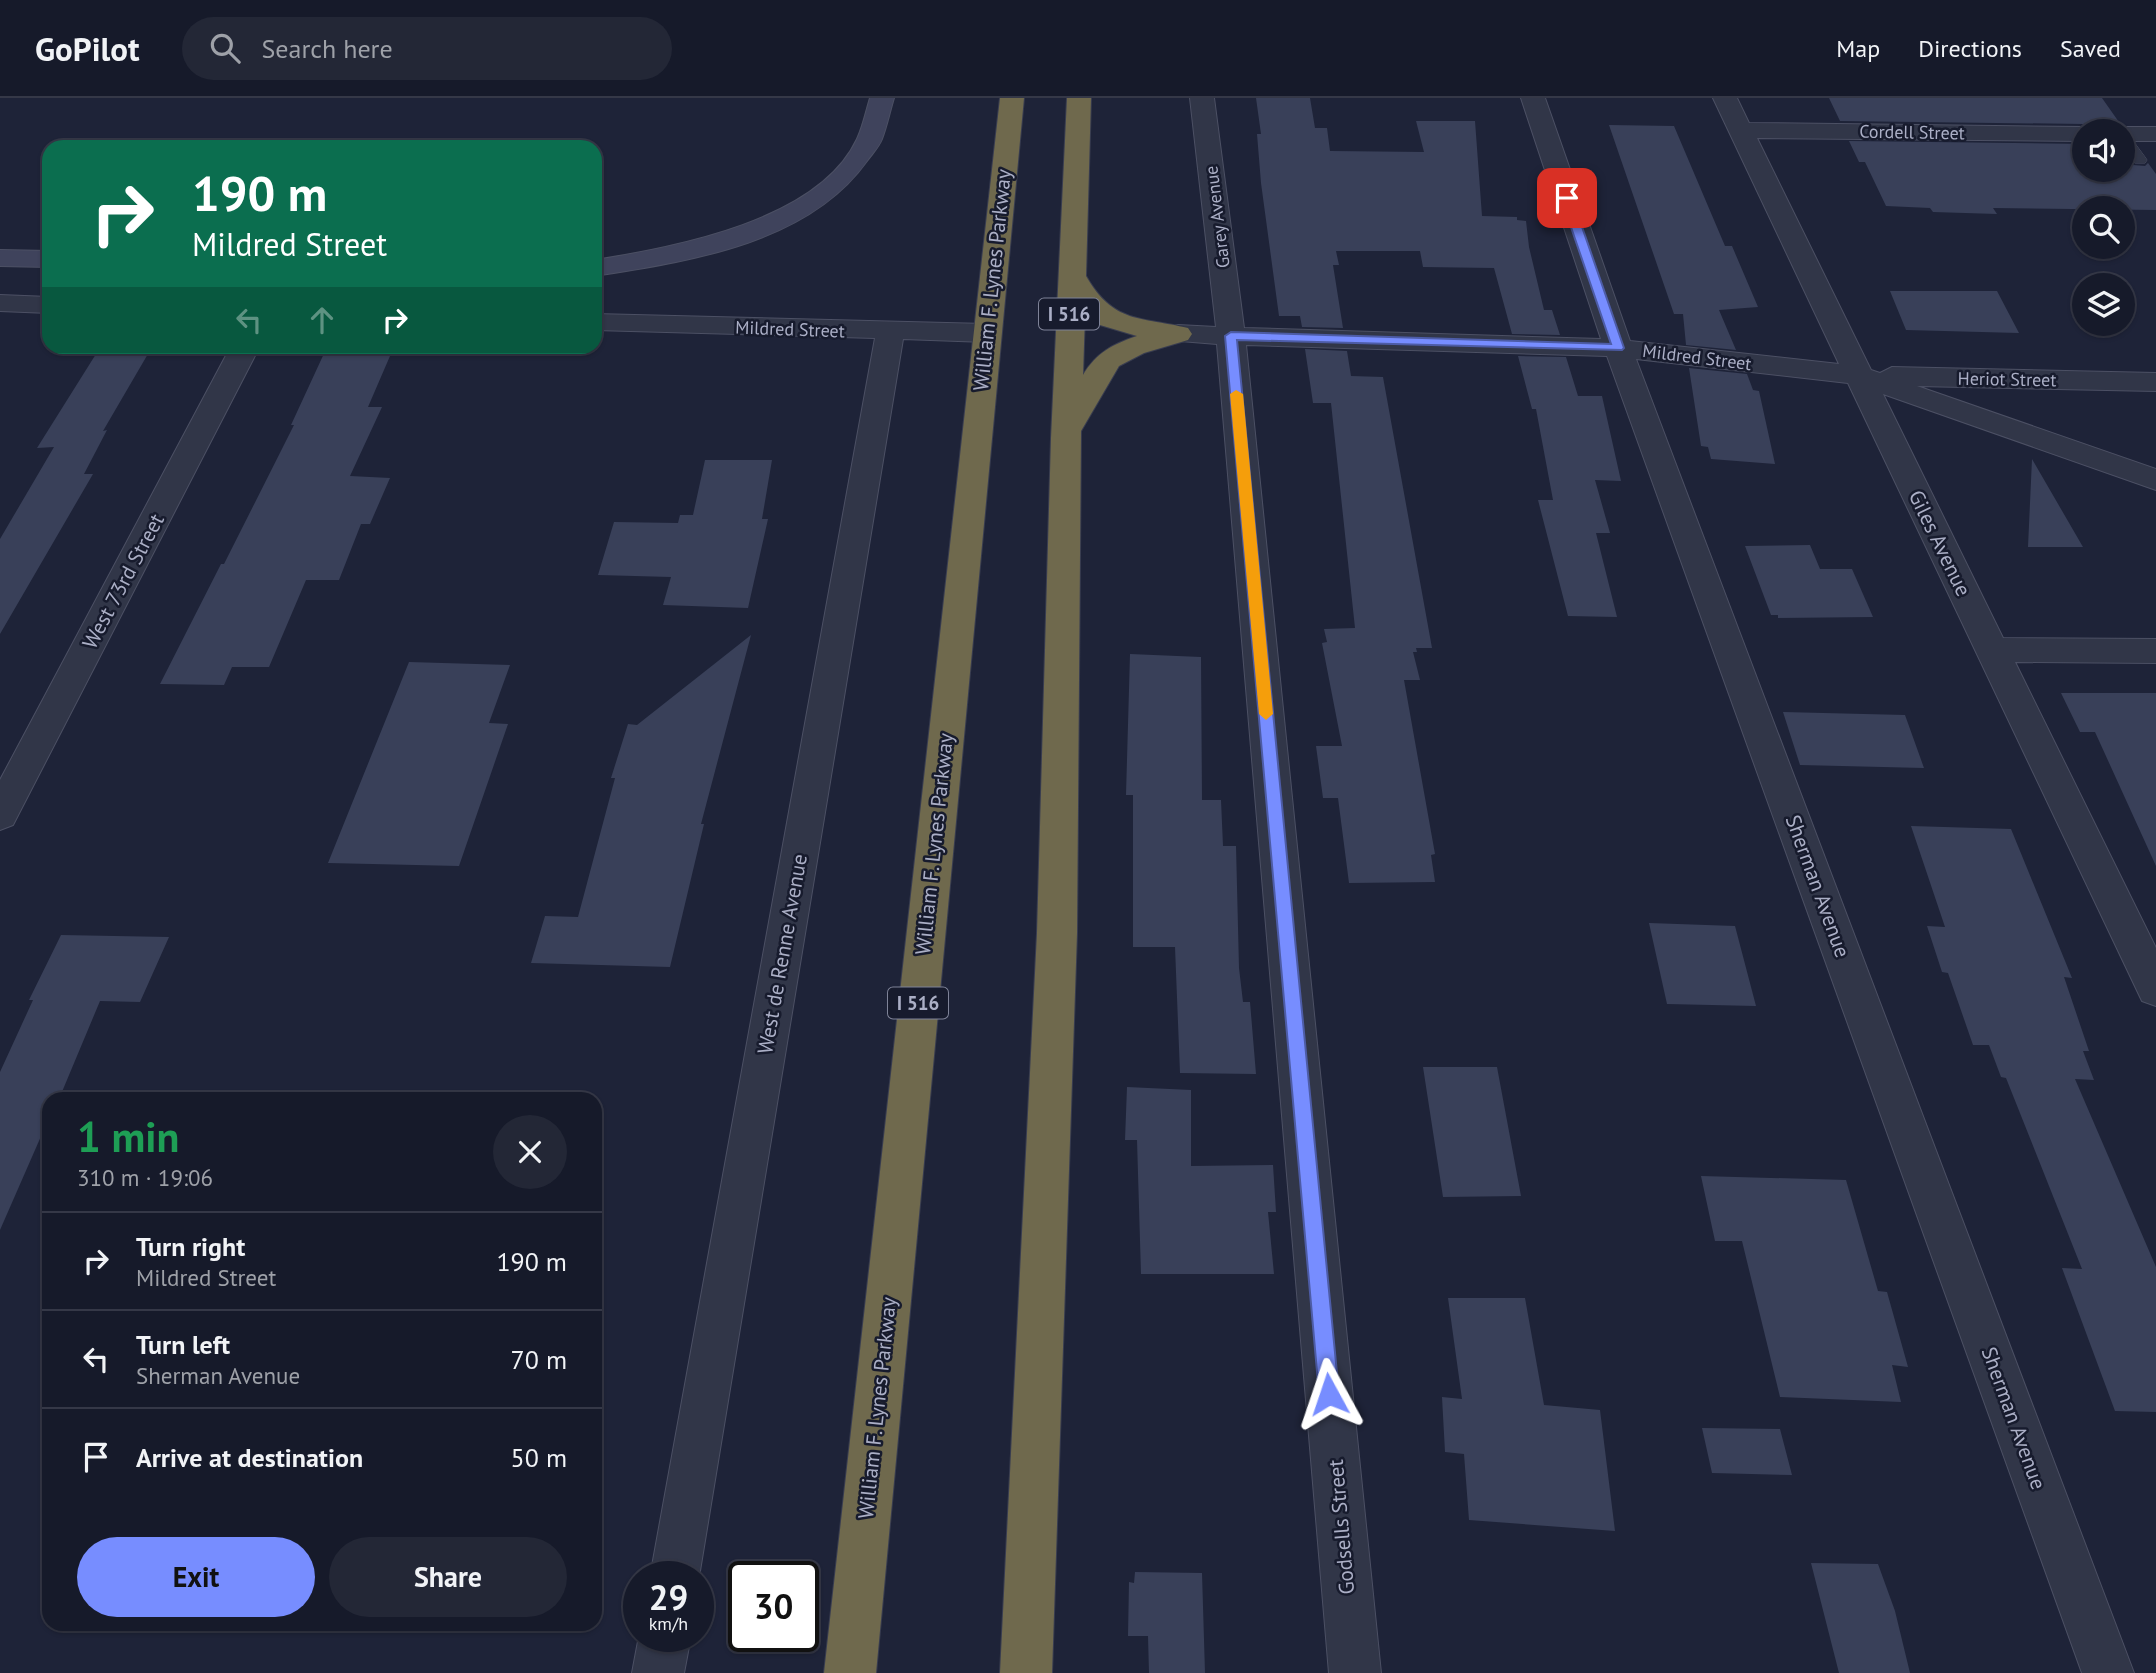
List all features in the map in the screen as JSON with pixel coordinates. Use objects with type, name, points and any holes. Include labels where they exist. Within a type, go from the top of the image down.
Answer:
[{"type":"highway","name":"William F. Lynes Parkway","points":[[850,1673],[1012,98]]},
{"type":"highway","name":"I 516","points":[[1026,1673],[1057,933],[1070,274],[1079,98]]},
{"type":"highway","points":[[1070,274],[1083,299],[1108,319],[1136,328],[1178,334]]},
{"type":"highway","points":[[1066,438],[1105,361],[1128,348],[1178,334]]},
{"type":"street","points":[[602,267],[702,249],[742,236],[791,215],[851,167],[873,134],[882,98]]},
{"type":"street","name":"Garey Avenue","points":[[1202,98],[1231,336]]},
{"type":"street","name":"Sherman Avenue","points":[[1533,98],[1618,348],[2108,1673]]},
{"type":"street","name":"Giles Avenue","points":[[1725,98],[2156,989]]},
{"type":"street","name":"Cordell Street","points":[[1740,130],[2072,134]]},
{"type":"street","points":[[2135,135],[2156,134]]},
{"type":"street","points":[[0,258],[42,259]]},
{"type":"street","points":[[0,303],[42,305]]},
{"type":"street","name":"Mildred Street","points":[[602,322],[986,333]]},
{"type":"street","name":"West de Renne Avenue","points":[[678,1561],[890,332]]},
{"type":"street","name":"Mildred Street","points":[[1178,334],[1618,348],[1858,375],[2156,480]]},
{"type":"street","name":"Godsells Street","points":[[1231,336],[1355,1673]]},
{"type":"street","name":"West 73rd Street","points":[[0,815],[242,354]]},
{"type":"street","name":"Heriot Street","points":[[1858,375],[2156,382]]},
{"type":"street","points":[[1993,650],[2156,651]]},
{"type":"street","points":[[658,1673],[661,1652]]},
{"type":"lane","points":[[2135,153],[2140,160]]},
{"type":"building","points":[[1256,98],[1310,98],[1315,128],[1327,128],[1330,151],[1424,152],[1416,121],[1475,121],[1482,216],[1517,217],[1517,220],[1526,221],[1529,247],[1544,310],[1552,310],[1560,335],[1512,334],[1494,268],[1423,267],[1420,251],[1336,251],[1339,265],[1333,265],[1343,328],[1302,327],[1300,316],[1279,316],[1261,183],[1257,134],[1261,134]]},
{"type":"building","points":[[1829,98],[2102,98],[2117,119],[2072,119],[2072,124],[1840,121]]},
{"type":"building","points":[[1609,125],[1674,126],[1725,246],[1732,246],[1758,307],[1719,310],[1736,350],[1686,345],[1683,314],[1674,314]]},
{"type":"building","points":[[1849,141],[2072,144],[2072,182],[2135,182],[2135,165],[2145,166],[2148,163],[2156,174],[2156,210],[2135,210],[2135,196],[2072,196],[2072,209],[1993,208],[1997,214],[1933,212],[1930,208],[1886,206],[1865,162],[1859,162]]},
{"type":"building","points":[[1890,291],[1997,291],[2019,333],[1906,330]]},
{"type":"building","points":[[1305,349],[1347,351],[1351,376],[1383,377],[1432,648],[1416,648],[1417,652],[1413,652],[1420,680],[1404,680],[1435,854],[1431,855],[1435,882],[1349,883],[1338,798],[1323,798],[1316,746],[1342,746],[1322,643],[1327,642],[1324,629],[1355,628],[1331,403],[1313,403]]},
{"type":"building","points":[[96,354],[148,354],[103,431],[107,430],[84,474],[93,474],[0,634],[0,539],[54,447],[37,448]]},
{"type":"building","points":[[324,354],[390,356],[368,407],[382,407],[350,476],[390,478],[370,524],[361,524],[339,580],[306,580],[269,667],[232,667],[224,685],[160,684],[294,425],[291,425]]},
{"type":"building","points":[[1518,356],[1566,357],[1578,396],[1602,396],[1621,481],[1595,480],[1610,533],[1596,533],[1617,617],[1568,616],[1538,500],[1553,500],[1536,409],[1532,409]]},
{"type":"building","points":[[1689,368],[1747,374],[1753,390],[1759,391],[1775,464],[1711,459],[1708,447],[1701,446]]},
{"type":"building","points":[[2032,459],[2083,547],[2028,547]]},
{"type":"building","points":[[705,460],[772,460],[762,519],[768,519],[748,608],[663,605],[671,577],[598,575],[614,522],[678,523],[680,515],[693,515]]},
{"type":"building","points":[[1810,545],[1820,569],[1852,569],[1873,617],[1778,618],[1778,615],[1771,615],[1745,546]]},
{"type":"building","points":[[751,635],[701,824],[704,824],[670,967],[531,963],[545,916],[578,917],[615,778],[611,778],[628,724],[637,725]]},
{"type":"building","points":[[1130,654],[1201,657],[1202,800],[1221,800],[1223,846],[1236,846],[1239,968],[1243,1002],[1250,1002],[1256,1074],[1180,1073],[1175,947],[1133,947],[1133,795],[1126,795]]},
{"type":"building","points":[[409,662],[510,665],[489,723],[508,724],[459,866],[328,863]]},
{"type":"building","points":[[2061,693],[2156,693],[2156,866],[2095,732],[2080,732]]},
{"type":"building","points":[[1783,712],[1905,715],[1924,768],[1800,765]]},
{"type":"building","points":[[1911,826],[2011,829],[2072,978],[2064,977],[2089,1051],[2083,1051],[2094,1080],[2075,1079],[2156,1267],[2156,1412],[2115,1411],[2062,1268],[2082,1269],[2006,1078],[2001,1077],[1989,1045],[1973,1045],[1948,973],[1942,972],[1927,926],[1945,927]]},
{"type":"building","points":[[1649,923],[1735,926],[1756,1006],[1667,1004]]},
{"type":"building","points":[[61,935],[169,937],[140,1002],[100,1001],[62,1092],[42,1092],[42,1134],[0,1230],[0,1072],[33,1000],[29,1000]]},
{"type":"building","points":[[1423,1067],[1497,1067],[1521,1196],[1443,1197]]},
{"type":"building","points":[[1127,1087],[1191,1090],[1191,1166],[1273,1165],[1276,1212],[1268,1212],[1274,1274],[1141,1274],[1137,1140],[1125,1140]]},
{"type":"building","points":[[1701,1176],[1846,1180],[1878,1291],[1887,1292],[1908,1367],[1892,1365],[1901,1402],[1780,1397],[1742,1241],[1715,1241]]},
{"type":"building","points":[[1448,1298],[1525,1298],[1544,1405],[1600,1410],[1615,1531],[1469,1520],[1464,1454],[1445,1452],[1442,1397],[1462,1399]]},
{"type":"building","points":[[1702,1428],[1780,1429],[1792,1475],[1712,1473]]},
{"type":"building","points":[[1811,1563],[1878,1564],[1895,1611],[1910,1673],[1839,1673]]},
{"type":"building","points":[[1135,1572],[1202,1573],[1205,1673],[1149,1673],[1148,1636],[1128,1636],[1129,1582],[1134,1583]]},
{"type":"slow traffic","points":[[1236,394],[1266,714]]},
{"type":"route","points":[[1329,1394],[1231,336],[1618,348],[1567,198]]}]
